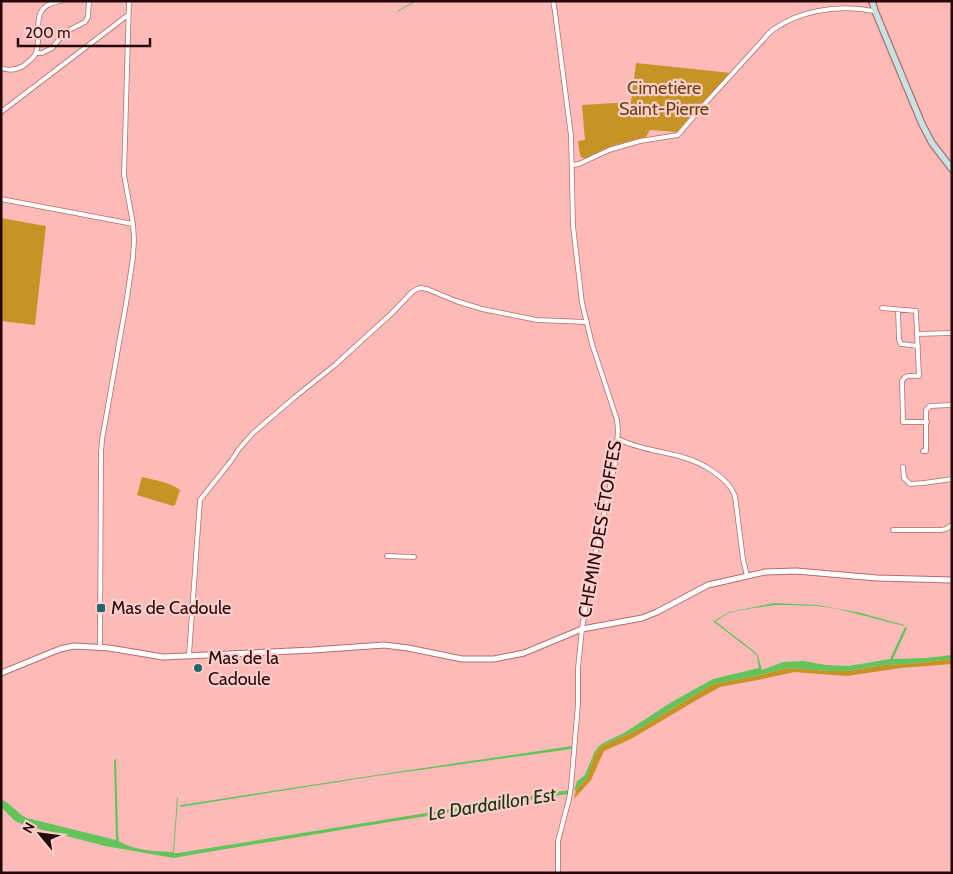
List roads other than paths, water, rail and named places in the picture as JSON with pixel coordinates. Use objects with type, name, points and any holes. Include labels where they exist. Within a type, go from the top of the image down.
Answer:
[{"type":"main road","points":[[872,1],[874,11],[922,124],[938,151],[952,169]]},
{"type":"street","points":[[1,68],[6,70],[16,69],[31,59],[36,53],[38,21],[42,11],[50,4],[60,1]]},
{"type":"street","points":[[36,53],[42,53],[52,48],[65,32],[85,22],[88,17],[89,1]]},
{"type":"street","points":[[100,647],[101,453],[132,266],[134,240],[124,175],[129,1]]},
{"type":"street","name":"CHEMIN DES ÉTOFFES","points":[[553,1],[571,136],[573,226],[582,303],[617,420],[618,439],[616,458],[589,584],[582,629],[571,787],[558,841],[558,873]]},
{"type":"street","points":[[573,165],[609,150],[640,141],[678,135],[763,40],[783,23],[808,13],[830,9],[874,11]]},
{"type":"street","points":[[1,112],[128,15]]},
{"type":"street","points":[[1,199],[133,224]]},
{"type":"street","points":[[189,655],[200,500],[253,433],[335,365],[412,292],[417,289],[426,288],[456,301],[482,309],[537,320],[587,322]]},
{"type":"street","points":[[882,308],[916,311],[919,376],[904,377],[902,381],[903,422],[927,422]]},
{"type":"street","points":[[898,310],[899,340],[901,344],[918,346]]},
{"type":"street","points":[[918,334],[952,333]]},
{"type":"street","points":[[923,451],[926,451],[926,410],[930,406],[952,405]]},
{"type":"street","points":[[618,439],[687,458],[717,474],[731,487],[736,502],[747,576]]},
{"type":"street","points":[[903,467],[904,478],[910,484],[952,479]]},
{"type":"street","points":[[893,530],[941,530],[952,525]]},
{"type":"street","points":[[387,556],[414,557]]},
{"type":"street","points":[[1,673],[74,646],[100,647],[163,657],[384,645],[462,659],[494,659],[524,653],[582,629],[642,618],[658,612],[708,585],[773,571],[796,570],[877,578],[952,580]]},
{"type":"water","points":[[774,603],[818,605],[861,613],[904,626],[838,609],[788,605],[774,605],[736,611],[716,621],[754,651],[758,656],[762,670],[783,662],[804,661],[826,665],[849,666],[890,659],[905,627],[907,628],[893,659],[952,655],[952,659],[884,665],[848,671],[787,668],[713,684],[637,730],[601,746],[594,756],[587,778],[574,791],[577,781],[585,775],[594,753],[603,743],[624,733],[670,703],[713,679],[759,668],[757,656],[714,621],[729,612]]},
{"type":"water","points":[[572,746],[572,749],[376,776],[180,807],[181,805]]},
{"type":"water","name":"Le Dardaillon Est","points":[[116,759],[119,841],[138,849],[173,852],[178,798],[174,853],[569,790],[568,794],[174,858],[105,846],[24,825],[15,821],[1,807],[1,799],[27,818],[116,840],[114,760]]},
{"type":"waterway","points":[[398,11],[416,1]]},
{"type":"place","name":"Mas de Cadoule","points":[[101,608]]},
{"type":"place","name":"Mas de la Cadoule","points":[[198,668]]},
{"type":"park label","name":"Cimetière Saint-Pierre","points":[[664,98]]}]
